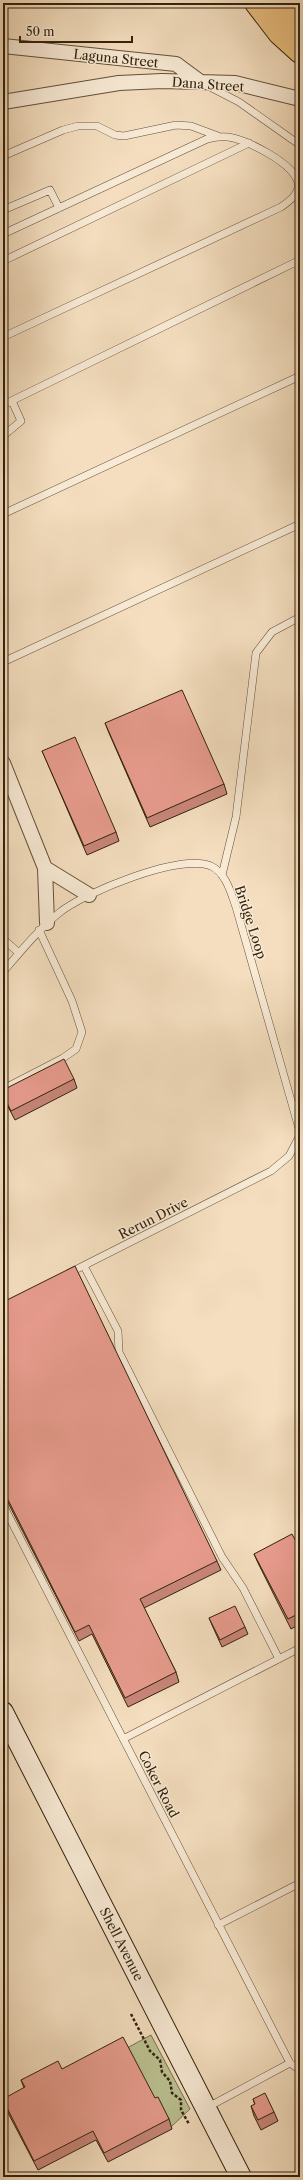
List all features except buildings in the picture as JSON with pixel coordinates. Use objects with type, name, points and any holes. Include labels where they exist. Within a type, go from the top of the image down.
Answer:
[{"type":"highway","points":[[256,3],[278,33],[300,52]]},
{"type":"highway","points":[[276,3],[300,28]]},
{"type":"street","name":"Laguna Street","points":[[3,46],[176,64],[199,81]]},
{"type":"street","name":"Laguna Street","points":[[3,102],[119,83],[162,81]]},
{"type":"street","name":"Dana Street","points":[[162,81],[235,83],[300,99]]},
{"type":"street","points":[[3,763],[45,868],[43,927]]},
{"type":"street","points":[[45,868],[89,895]]},
{"type":"street","name":"Shell Avenue","points":[[3,1712],[241,2177]]},
{"type":"lane","points":[[199,81],[239,102],[300,145]]},
{"type":"lane","points":[[3,156],[63,130],[78,126],[97,126],[115,135],[124,136],[176,125],[191,126],[218,136],[229,137],[249,143],[266,153],[294,175],[298,184],[296,194],[290,200],[265,214],[3,337]]},
{"type":"lane","points":[[3,234],[207,139],[218,136]]},
{"type":"lane","points":[[3,262],[249,143]]},
{"type":"lane","points":[[3,210],[50,190],[59,208]]},
{"type":"lane","points":[[3,405],[300,260]]},
{"type":"lane","points":[[3,514],[300,376]]},
{"type":"lane","points":[[3,436],[22,421],[12,401]]},
{"type":"lane","points":[[3,662],[300,524]]},
{"type":"lane","points":[[222,875],[236,817],[256,653],[272,632],[300,617]]},
{"type":"lane","name":"Bridge Loop","points":[[3,972],[43,927],[61,911],[89,895],[107,887],[183,863],[198,863],[212,866],[222,875],[229,888],[236,907],[300,1134]]},
{"type":"lane","points":[[3,1089],[63,1058],[76,1049],[82,1032],[72,1001],[43,927]]},
{"type":"lane","points":[[3,939],[19,953]]},
{"type":"lane","name":"Rerun Drive","points":[[62,1277],[271,1172],[289,1156],[300,1134]]},
{"type":"lane","points":[[84,1266],[118,1331],[119,1352],[222,1557],[243,1588],[279,1659]]},
{"type":"lane","name":"Coker Road","points":[[3,1505],[290,2063],[300,2070]]},
{"type":"lane","points":[[123,1739],[300,1648]]},
{"type":"lane","points":[[218,1925],[300,1883]]},
{"type":"lane","points":[[206,2108],[290,2063]]},
{"type":"path","points":[[131,2014],[150,2051],[160,2060],[162,2072],[170,2080],[172,2093],[181,2100],[181,2110],[189,2124]]},
{"type":"green space","points":[[151,2035],[190,2109],[171,2127],[159,2108],[127,2048]]}]
